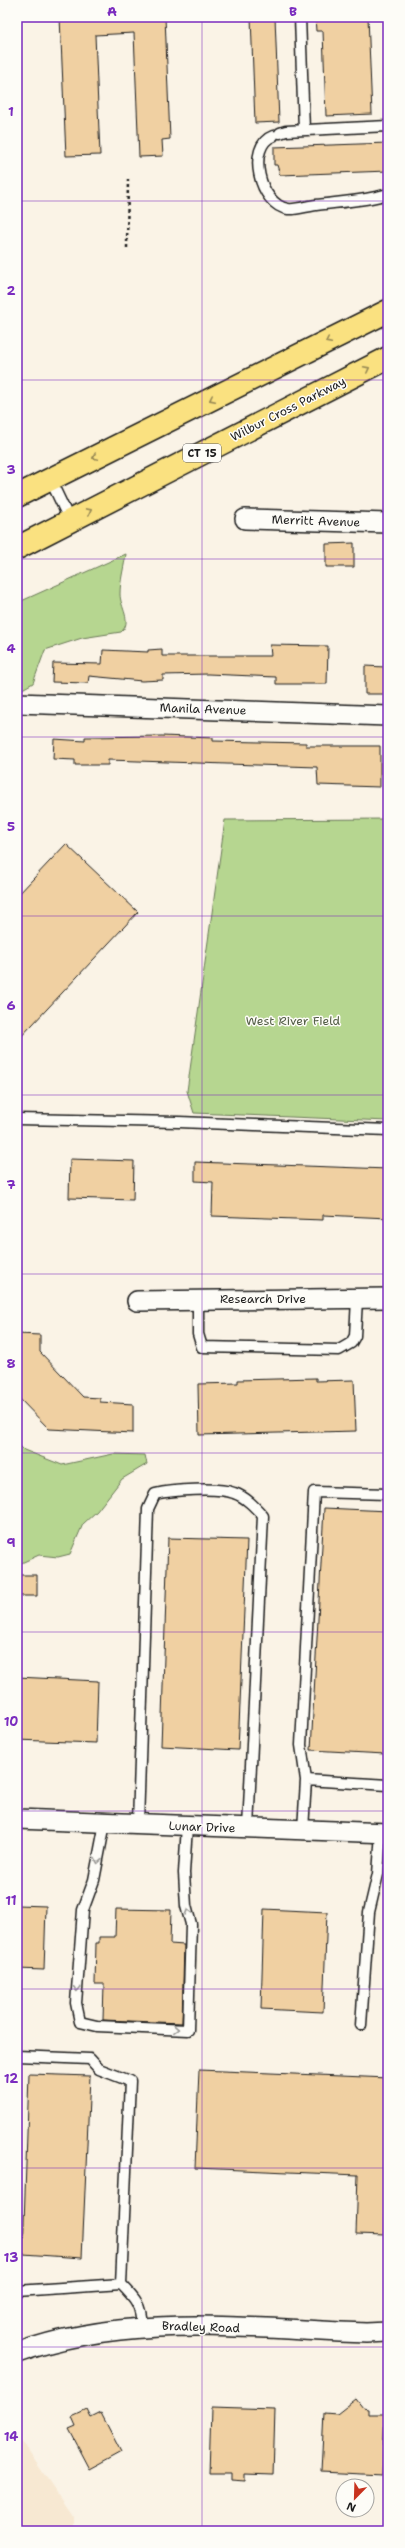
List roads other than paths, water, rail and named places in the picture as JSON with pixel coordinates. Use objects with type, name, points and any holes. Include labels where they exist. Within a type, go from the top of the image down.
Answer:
[{"type":"highway","points":[[17,496],[388,311]]},
{"type":"highway","name":"Wilbur Cross Parkway","points":[[17,548],[388,358]]},
{"type":"street","name":"Merritt Avenue","points":[[245,519],[388,523]]},
{"type":"street","name":"Manila Avenue","points":[[17,704],[388,716]]},
{"type":"street","name":"Research Drive","points":[[137,1301],[388,1298]]},
{"type":"street","name":"Lunar Drive","points":[[17,1819],[385,1833]]},
{"type":"street","name":"Bradley Road","points":[[17,2352],[47,2342],[87,2333],[142,2326],[366,2333],[388,2332]]},
{"type":"lane","points":[[300,17],[304,130]]},
{"type":"lane","points":[[388,126],[304,130],[276,135],[264,146],[259,159],[258,178],[270,199],[288,209],[388,194]]},
{"type":"lane","points":[[50,479],[70,521]]},
{"type":"lane","points":[[17,1120],[179,1122],[388,1130]]},
{"type":"lane","points":[[198,1300],[198,1334],[202,1347],[339,1350],[351,1343],[355,1336],[357,1299]]},
{"type":"lane","points":[[138,1824],[148,1509],[155,1494],[176,1490],[233,1492],[248,1500],[264,1516],[248,1828]]},
{"type":"lane","points":[[303,1830],[306,1780],[301,1745],[314,1492],[388,1494]]},
{"type":"lane","points":[[306,1780],[388,1784]]},
{"type":"lane","points":[[105,1823],[94,1880],[83,1910],[76,2003],[80,2022],[97,2026],[188,2030],[191,1924],[186,1906],[184,1873],[187,1826]]},
{"type":"lane","points":[[361,2025],[369,1912],[378,1874],[385,1833]]},
{"type":"lane","points":[[17,2056],[90,2059],[99,2069],[130,2081],[121,2284],[134,2297],[141,2309],[142,2326]]},
{"type":"lane","points":[[17,2291],[121,2284]]},
{"type":"park label","name":"West River Field","points":[[293,1021]]}]
